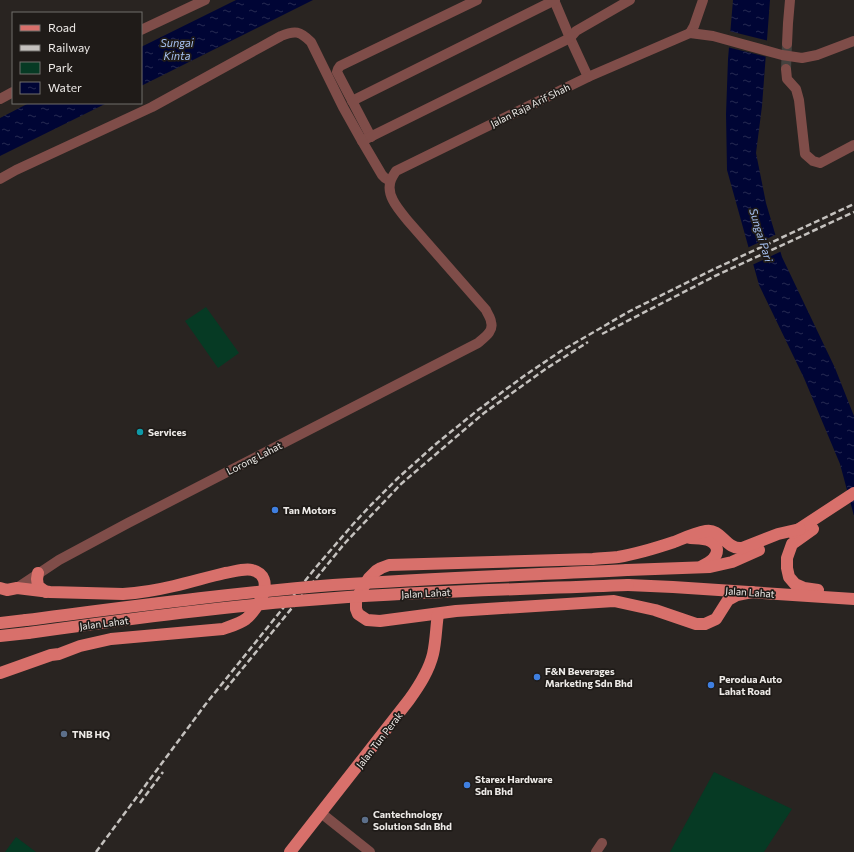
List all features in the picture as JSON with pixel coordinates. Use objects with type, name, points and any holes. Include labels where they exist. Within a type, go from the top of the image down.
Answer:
[{"type":"main road","points":[[849,496],[816,528],[792,544],[787,558],[787,568],[792,581],[804,588],[854,594]]},
{"type":"main road","name":"Jalan Lahat","points":[[0,623],[241,594],[332,585],[717,565],[732,562],[770,546],[800,529],[849,496]]},
{"type":"main road","points":[[752,592],[737,595],[728,600],[716,619],[706,624],[696,624],[656,610],[614,601],[456,611],[380,621],[367,620],[358,614],[355,604],[359,594],[376,571],[389,565],[593,559],[618,556],[645,550],[674,542],[707,530],[717,533],[730,545],[739,549],[778,534],[800,529]]},
{"type":"main road","points":[[684,538],[705,539],[716,546],[716,556],[700,567]]},
{"type":"main road","points":[[0,582],[17,588],[46,592],[132,594],[175,586],[242,570],[250,570],[256,571],[261,575],[264,579],[265,590],[252,614],[240,623],[233,626],[223,629],[111,639],[80,646],[0,673]]},
{"type":"main road","points":[[38,573],[38,586],[46,592]]},
{"type":"main road","name":"Jalan Lahat","points":[[0,636],[250,606],[334,598],[426,593],[628,585],[854,599]]},
{"type":"main road","points":[[0,588],[7,590],[17,588]]},
{"type":"main road","points":[[705,589],[715,597],[716,604],[714,613],[706,624]]},
{"type":"main road","name":"Jalan Tun Perak","points":[[290,852],[418,687],[427,671],[433,654],[438,614]]},
{"type":"main road","points":[[0,678],[52,658],[58,654]]},
{"type":"street","points":[[142,30],[205,0]]},
{"type":"street","points":[[390,181],[382,175],[366,139],[352,101],[337,72],[338,69],[340,66],[478,0]]},
{"type":"street","points":[[352,101],[554,0],[588,77]]},
{"type":"street","points":[[366,139],[570,38],[576,30],[630,0]]},
{"type":"street","points":[[703,0],[690,33],[713,36],[769,52],[802,58],[817,55],[854,41]]},
{"type":"street","points":[[787,44],[790,0]]},
{"type":"street","points":[[0,179],[16,170],[152,107],[287,33],[301,33],[311,42],[366,139]]},
{"type":"street","name":"Jalan Raja Arif Shah","points":[[390,181],[396,171],[588,77],[690,33]]},
{"type":"street","points":[[786,70],[787,79],[796,89],[799,100],[805,154],[813,161],[820,163],[854,145]]},
{"type":"street","points":[[0,99],[12,93]]},
{"type":"street","name":"Lorong Lahat","points":[[17,588],[59,560],[478,343],[488,335],[492,322],[486,310],[396,207],[390,194],[390,181]]},
{"type":"street","points":[[321,813],[370,852]]},
{"type":"green space","points":[[206,307],[239,353],[218,368],[185,321]]},
{"type":"green space","points":[[714,772],[792,809],[764,852],[670,852]]},
{"type":"green space","points":[[16,837],[36,852],[5,852]]},
{"type":"water","name":"Sungai Kinta","points":[[236,0],[313,0],[142,86],[142,47]]},
{"type":"water","name":"Sungai Pari","points":[[733,0],[770,0],[762,106],[756,153],[766,203],[782,257],[835,368],[854,416],[854,516],[840,464],[804,378],[759,285],[727,170],[726,114],[728,59]]},
{"type":"water","points":[[27,104],[105,104],[0,156],[0,118]]},
{"type":"pier","points":[[729,31],[769,41],[767,57],[727,47]]},
{"type":"pier","points":[[777,234],[782,251],[752,265],[747,248]]},
{"type":"tunnel","points":[[786,69],[787,44]]},
{"type":"railway","points":[[96,852],[205,705],[317,566],[371,505],[437,443],[524,376],[561,351],[630,311],[712,270],[854,204]]},
{"type":"railway","points":[[602,334],[715,276],[854,212]]},
{"type":"railway","points":[[225,690],[345,543],[401,484],[484,413],[547,368],[588,342]]},
{"type":"railway","points":[[140,803],[163,772]]},
{"type":"place","name":"Services","points":[[140,432]]},
{"type":"place","name":"Tan Motors","points":[[275,510]]},
{"type":"place","name":"F&N Beverages Marketing Sdn Bhd","points":[[537,677]]},
{"type":"place","name":"Perodua Auto Lahat Road","points":[[711,685]]},
{"type":"place","name":"TNB HQ","points":[[64,734]]},
{"type":"place","name":"Starex Hardware Sdn Bhd","points":[[467,785]]},
{"type":"place","name":"Cantechnology Solution Sdn Bhd","points":[[365,820]]}]
